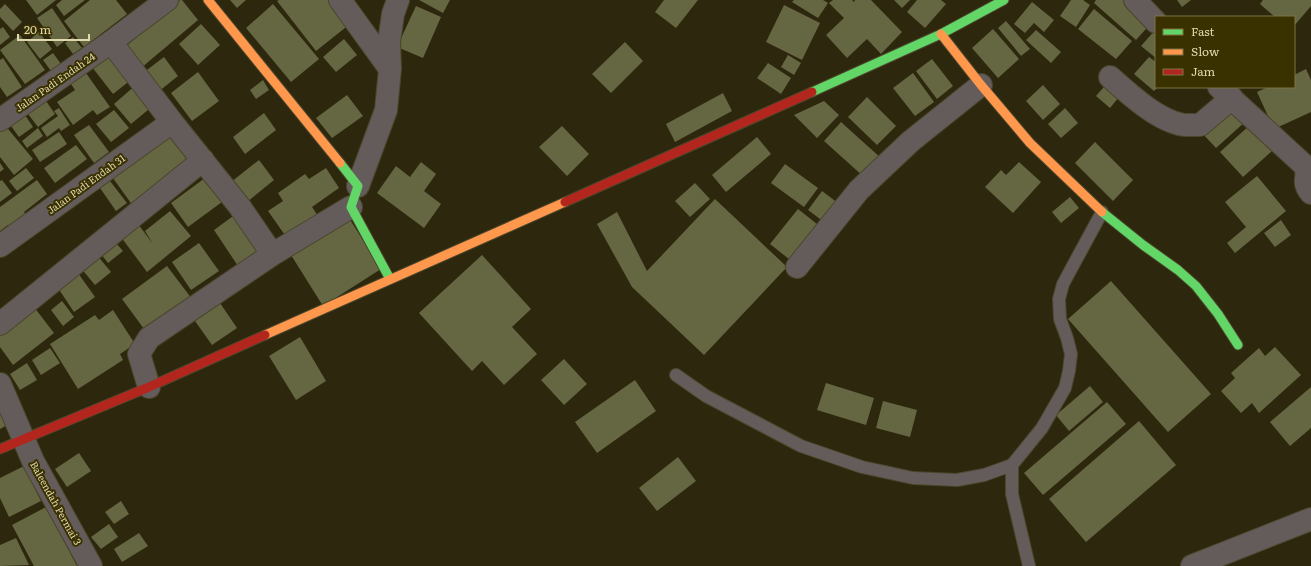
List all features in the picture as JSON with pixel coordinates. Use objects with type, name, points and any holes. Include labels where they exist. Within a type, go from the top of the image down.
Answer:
[{"type":"street","name":"Jalan Padi Endah 24","points":[[0,120],[168,0]]},
{"type":"street","points":[[208,0],[358,186]]},
{"type":"street","points":[[340,0],[390,69]]},
{"type":"street","points":[[149,387],[139,354],[149,338],[273,254],[351,207],[386,110],[390,69],[389,42],[393,14],[398,0]]},
{"type":"street","points":[[0,449],[149,387],[941,34],[1004,0]]},
{"type":"street","points":[[1135,0],[1155,21]]},
{"type":"street","points":[[941,34],[980,85],[1030,143],[1102,212],[1143,245],[1178,270],[1196,286],[1218,314],[1238,345]]},
{"type":"street","points":[[111,42],[172,122],[240,207],[273,254]]},
{"type":"street","points":[[1110,78],[1156,113],[1183,125],[1200,125],[1226,93],[1304,165],[1306,169],[1306,187],[1311,193]]},
{"type":"street","points":[[797,268],[859,190],[911,141],[980,85]]},
{"type":"street","name":"Jalan Padi Endah 31","points":[[0,246],[172,122]]},
{"type":"street","points":[[0,324],[203,160]]},
{"type":"street","points":[[351,207],[390,280]]},
{"type":"street","name":"Baleendah Permai 3","points":[[0,384],[33,461],[91,566]]},
{"type":"street","points":[[1192,566],[1311,519]]},
{"type":"lane","points":[[676,375],[706,396],[801,446],[862,467],[913,478],[957,480],[984,475],[1012,465],[1042,428],[1065,388],[1069,371],[1070,354],[1067,338],[1060,319],[1059,299],[1063,284],[1102,212]]},
{"type":"lane","points":[[1012,465],[1012,494],[1029,566]]},
{"type":"building","points":[[26,0],[56,0],[37,15]]},
{"type":"building","points":[[62,0],[85,0],[64,16],[56,5]]},
{"type":"building","points":[[90,0],[116,0],[127,14],[84,47],[64,21]]},
{"type":"building","points":[[180,0],[182,0],[198,20],[141,68],[124,48]]},
{"type":"building","points":[[230,0],[246,0],[237,8]]},
{"type":"building","points":[[332,0],[350,24],[316,51],[277,1]]},
{"type":"building","points":[[419,0],[450,0],[443,13]]},
{"type":"building","points":[[664,0],[698,0],[676,28],[655,12]]},
{"type":"building","points":[[794,0],[823,0],[828,3],[818,18],[792,2]]},
{"type":"building","points":[[833,0],[852,0],[854,2],[855,0],[871,0],[902,32],[881,54],[867,39],[847,58],[826,35],[844,18],[829,3]]},
{"type":"building","points":[[894,0],[910,0],[902,8]]},
{"type":"building","points":[[917,0],[941,0],[946,4],[925,28],[907,12]]},
{"type":"building","points":[[1071,0],[1083,0],[1090,5],[1076,27],[1060,16]]},
{"type":"building","points":[[1096,0],[1128,0],[1153,21],[1136,40],[1094,3]]},
{"type":"building","points":[[1177,0],[1191,0],[1182,7]]},
{"type":"building","points":[[1263,0],[1311,0],[1311,6],[1295,25],[1295,16],[1274,16],[1260,4]]},
{"type":"building","points":[[1032,2],[1054,20],[1044,32],[1034,23],[1025,33],[1014,24]]},
{"type":"building","points":[[5,4],[22,22],[13,31],[0,17],[0,9]]},
{"type":"building","points":[[273,4],[319,59],[291,82],[246,28]]},
{"type":"building","points":[[784,5],[820,23],[802,60],[766,42]]},
{"type":"building","points":[[416,6],[441,17],[423,58],[397,47]]},
{"type":"building","points":[[52,8],[71,36],[57,47],[37,18]]},
{"type":"building","points":[[1094,9],[1132,41],[1116,59],[1078,29]]},
{"type":"building","points":[[1006,21],[1030,49],[1021,56],[998,28]]},
{"type":"building","points":[[201,24],[220,45],[198,65],[179,44]]},
{"type":"building","points":[[3,27],[10,37],[0,45],[0,29]]},
{"type":"building","points":[[993,29],[1019,59],[998,78],[972,48]]},
{"type":"building","points":[[1036,30],[1061,52],[1051,63],[1026,40]]},
{"type":"building","points":[[1155,30],[1155,57],[1141,46]]},
{"type":"building","points":[[39,32],[52,49],[40,59],[27,42]]},
{"type":"building","points":[[20,35],[45,70],[25,84],[0,50]]},
{"type":"building","points":[[73,37],[82,48],[73,54],[65,43]]},
{"type":"building","points":[[344,39],[357,55],[336,72],[323,57]]},
{"type":"building","points":[[625,42],[643,61],[611,93],[592,74]]},
{"type":"building","points":[[111,52],[132,79],[113,94],[92,67]]},
{"type":"building","points":[[53,53],[61,64],[51,71],[43,60]]},
{"type":"building","points":[[788,55],[801,63],[794,75],[781,67]]},
{"type":"building","points":[[164,57],[178,76],[158,92],[143,73]]},
{"type":"building","points":[[1149,57],[1155,61],[1155,88],[1157,88],[1154,91],[1134,74]]},
{"type":"building","points":[[3,58],[22,87],[7,97],[0,87],[0,60]]},
{"type":"building","points":[[932,59],[953,86],[937,99],[916,71]]},
{"type":"building","points":[[768,63],[791,78],[781,94],[757,78]]},
{"type":"building","points":[[1306,69],[1311,80],[1311,112],[1274,129],[1257,92],[1266,88],[1295,88],[1295,74]]},
{"type":"building","points":[[198,72],[219,101],[192,121],[171,93]]},
{"type":"building","points":[[86,73],[110,107],[97,115],[93,110],[73,125],[57,102],[75,90],[71,84]]},
{"type":"building","points":[[913,73],[934,102],[915,116],[893,88]]},
{"type":"building","points":[[263,80],[269,90],[256,99],[250,90]]},
{"type":"building","points":[[1110,80],[1124,91],[1110,108],[1096,96]]},
{"type":"building","points":[[137,84],[154,105],[131,124],[114,104]]},
{"type":"building","points":[[1043,85],[1060,104],[1043,120],[1026,101]]},
{"type":"building","points":[[723,93],[732,111],[675,142],[666,124]]},
{"type":"building","points":[[347,95],[363,116],[332,138],[316,118]]},
{"type":"building","points":[[867,97],[896,126],[877,145],[848,117]]},
{"type":"building","points":[[46,101],[55,114],[38,127],[28,114]]},
{"type":"building","points":[[824,101],[839,115],[817,138],[794,115]]},
{"type":"building","points":[[1231,104],[1246,121],[1216,148],[1201,132]]},
{"type":"building","points":[[59,108],[70,125],[61,131],[59,128],[47,137],[41,128],[58,116],[54,111]]},
{"type":"building","points":[[1065,108],[1078,123],[1061,138],[1048,124]]},
{"type":"building","points":[[114,110],[129,128],[111,142],[96,124]]},
{"type":"building","points":[[264,113],[276,130],[245,154],[233,137]]},
{"type":"building","points":[[25,115],[33,127],[19,137],[11,126]]},
{"type":"building","points":[[841,122],[882,159],[864,177],[824,141]]},
{"type":"building","points":[[4,124],[33,159],[14,175],[0,157],[0,127]]},
{"type":"building","points":[[89,125],[109,152],[94,163],[74,135]]},
{"type":"building","points":[[1250,125],[1273,150],[1243,177],[1220,152]]},
{"type":"building","points":[[562,126],[589,154],[567,176],[539,147]]},
{"type":"building","points":[[38,128],[43,136],[27,148],[22,141]]},
{"type":"building","points":[[171,131],[193,163],[133,206],[110,174]]},
{"type":"building","points":[[59,132],[67,144],[40,162],[32,150]]},
{"type":"building","points":[[757,137],[771,154],[726,192],[712,175]]},
{"type":"building","points":[[1095,142],[1133,180],[1113,201],[1075,163]]},
{"type":"building","points":[[76,145],[87,159],[55,183],[44,168]]},
{"type":"building","points":[[259,160],[274,180],[247,202],[231,182]]},
{"type":"building","points":[[421,162],[436,174],[424,191],[441,204],[424,228],[377,193],[396,166],[410,177]]},
{"type":"building","points":[[1019,162],[1041,182],[1013,213],[985,187],[1001,170],[1006,175]]},
{"type":"building","points":[[0,163],[4,169],[0,172]]},
{"type":"building","points":[[785,164],[818,188],[804,207],[771,183]]},
{"type":"building","points":[[26,168],[34,178],[17,191],[9,181]]},
{"type":"building","points":[[326,168],[339,188],[312,207],[318,216],[287,238],[268,211],[283,201],[278,193],[305,174],[309,179]]},
{"type":"building","points":[[209,175],[226,199],[188,227],[171,203]]},
{"type":"building","points":[[1257,176],[1286,211],[1235,253],[1227,243],[1246,227],[1225,202]]},
{"type":"building","points":[[2,180],[12,193],[0,202],[0,181]]},
{"type":"building","points":[[37,180],[47,194],[24,212],[29,218],[12,231],[8,225],[0,231],[0,207]]},
{"type":"building","points":[[110,181],[127,203],[116,211],[100,188]]},
{"type":"building","points":[[695,183],[710,199],[690,217],[675,201]]},
{"type":"building","points":[[822,191],[842,206],[828,225],[808,210]]},
{"type":"building","points":[[1070,197],[1079,208],[1061,223],[1052,212]]},
{"type":"building","points":[[715,199],[787,267],[704,355],[632,287],[597,224],[617,212],[647,271]]},
{"type":"building","points":[[798,209],[822,228],[794,263],[770,244]]},
{"type":"building","points":[[170,211],[191,236],[147,272],[121,237],[138,224],[153,244],[145,231]]},
{"type":"building","points":[[240,211],[264,248],[238,266],[214,230]]},
{"type":"building","points":[[349,218],[381,269],[323,306],[291,255]]},
{"type":"building","points":[[1281,220],[1291,235],[1275,247],[1264,233]]},
{"type":"building","points":[[115,242],[123,251],[108,263],[101,254]]},
{"type":"building","points":[[199,243],[219,271],[191,290],[172,262]]},
{"type":"building","points":[[96,254],[111,272],[95,285],[80,267]]},
{"type":"building","points":[[482,255],[531,309],[512,327],[537,354],[504,385],[482,361],[472,371],[419,313]]},
{"type":"building","points":[[167,266],[192,299],[147,333],[122,299]]},
{"type":"building","points":[[78,273],[95,297],[74,312],[58,288]]},
{"type":"building","points":[[1111,281],[1211,394],[1168,432],[1068,319]]},
{"type":"building","points":[[62,301],[74,317],[63,326],[51,310]]},
{"type":"building","points":[[220,303],[237,328],[212,345],[195,321]]},
{"type":"building","points":[[34,307],[54,333],[13,365],[0,347],[0,334]]},
{"type":"building","points":[[113,310],[135,344],[120,354],[123,360],[78,389],[50,344],[95,315],[99,320]]},
{"type":"building","points":[[300,337],[326,381],[296,400],[269,356]]},
{"type":"building","points":[[1275,347],[1301,375],[1259,413],[1252,403],[1241,413],[1221,391],[1235,378],[1231,373],[1259,348],[1265,356]]},
{"type":"building","points":[[50,348],[60,363],[41,375],[32,360]]},
{"type":"building","points":[[564,359],[587,384],[564,405],[541,380]]},
{"type":"building","points":[[27,363],[37,380],[20,390],[10,374]]},
{"type":"building","points":[[635,380],[656,411],[597,453],[575,422]]},
{"type":"building","points":[[826,383],[874,398],[866,425],[817,410]]},
{"type":"building","points":[[1090,386],[1103,402],[1069,431],[1056,415]]},
{"type":"building","points":[[1311,387],[1311,428],[1290,446],[1270,422]]},
{"type":"building","points":[[0,397],[13,422],[0,429]]},
{"type":"building","points":[[883,401],[917,410],[910,437],[876,428]]},
{"type":"building","points":[[1107,402],[1126,424],[1043,495],[1024,473]]},
{"type":"building","points":[[1139,421],[1176,465],[1086,542],[1049,499]]},
{"type":"building","points":[[79,453],[91,471],[67,487],[55,469]]},
{"type":"building","points":[[678,457],[696,481],[657,511],[639,488]]},
{"type":"building","points":[[24,466],[41,501],[9,517],[0,498],[0,478]]},
{"type":"building","points":[[121,501],[129,514],[114,524],[105,512]]},
{"type":"building","points":[[46,507],[77,566],[34,566],[12,525]]},
{"type":"building","points":[[109,524],[118,537],[101,549],[91,537]]},
{"type":"building","points":[[139,533],[148,546],[122,562],[114,549]]},
{"type":"building","points":[[16,538],[29,565],[0,566],[0,545]]},
{"type":"traffic: fast","points":[[812,92],[941,34],[1004,0]]},
{"type":"traffic: fast","points":[[340,163],[358,186],[351,207],[390,279]]},
{"type":"traffic: fast","points":[[1102,212],[1143,245],[1178,270],[1196,286],[1218,314],[1238,345]]},
{"type":"traffic: slow","points":[[208,0],[340,163]]},
{"type":"traffic: slow","points":[[941,34],[981,85],[1030,143],[1102,212]]},
{"type":"traffic: slow","points":[[265,335],[565,202]]},
{"type":"traffic: jam","points":[[565,202],[812,92]]},
{"type":"traffic: jam","points":[[0,449],[149,387],[265,335]]}]
